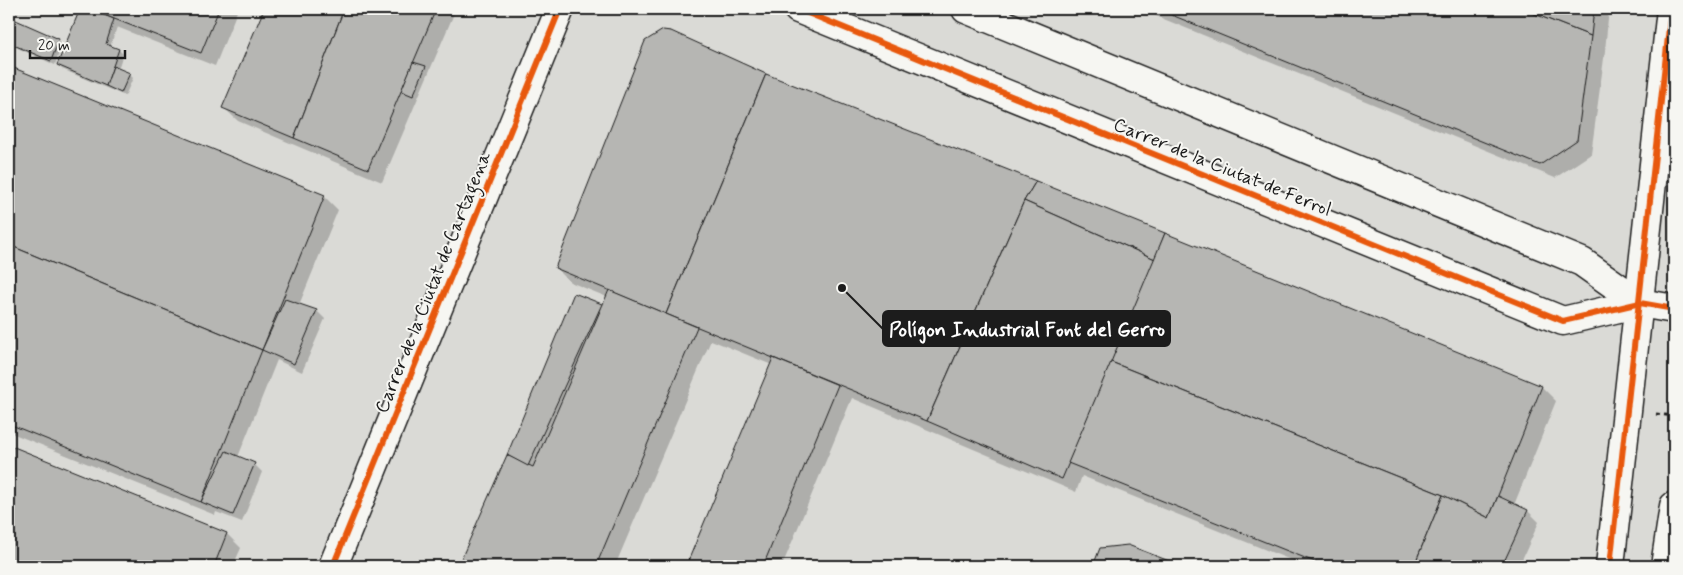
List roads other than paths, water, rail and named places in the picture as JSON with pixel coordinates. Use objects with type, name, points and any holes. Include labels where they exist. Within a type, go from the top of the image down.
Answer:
[{"type":"street","name":"Carrer de la Ciutat de Cartagena","points":[[332,566],[560,9]]},
{"type":"street","name":"Carrer de la Ciutat de Ferrol","points":[[798,9],[1563,321],[1640,303]]},
{"type":"street","points":[[966,9],[1582,262],[1640,303],[1674,309]]},
{"type":"street","points":[[1610,566],[1671,9]]},
{"type":"street","points":[[1665,566],[1674,506]]},
{"type":"place","name":"Polígon Industrial Font del Gerro","points":[[842,288]]}]
